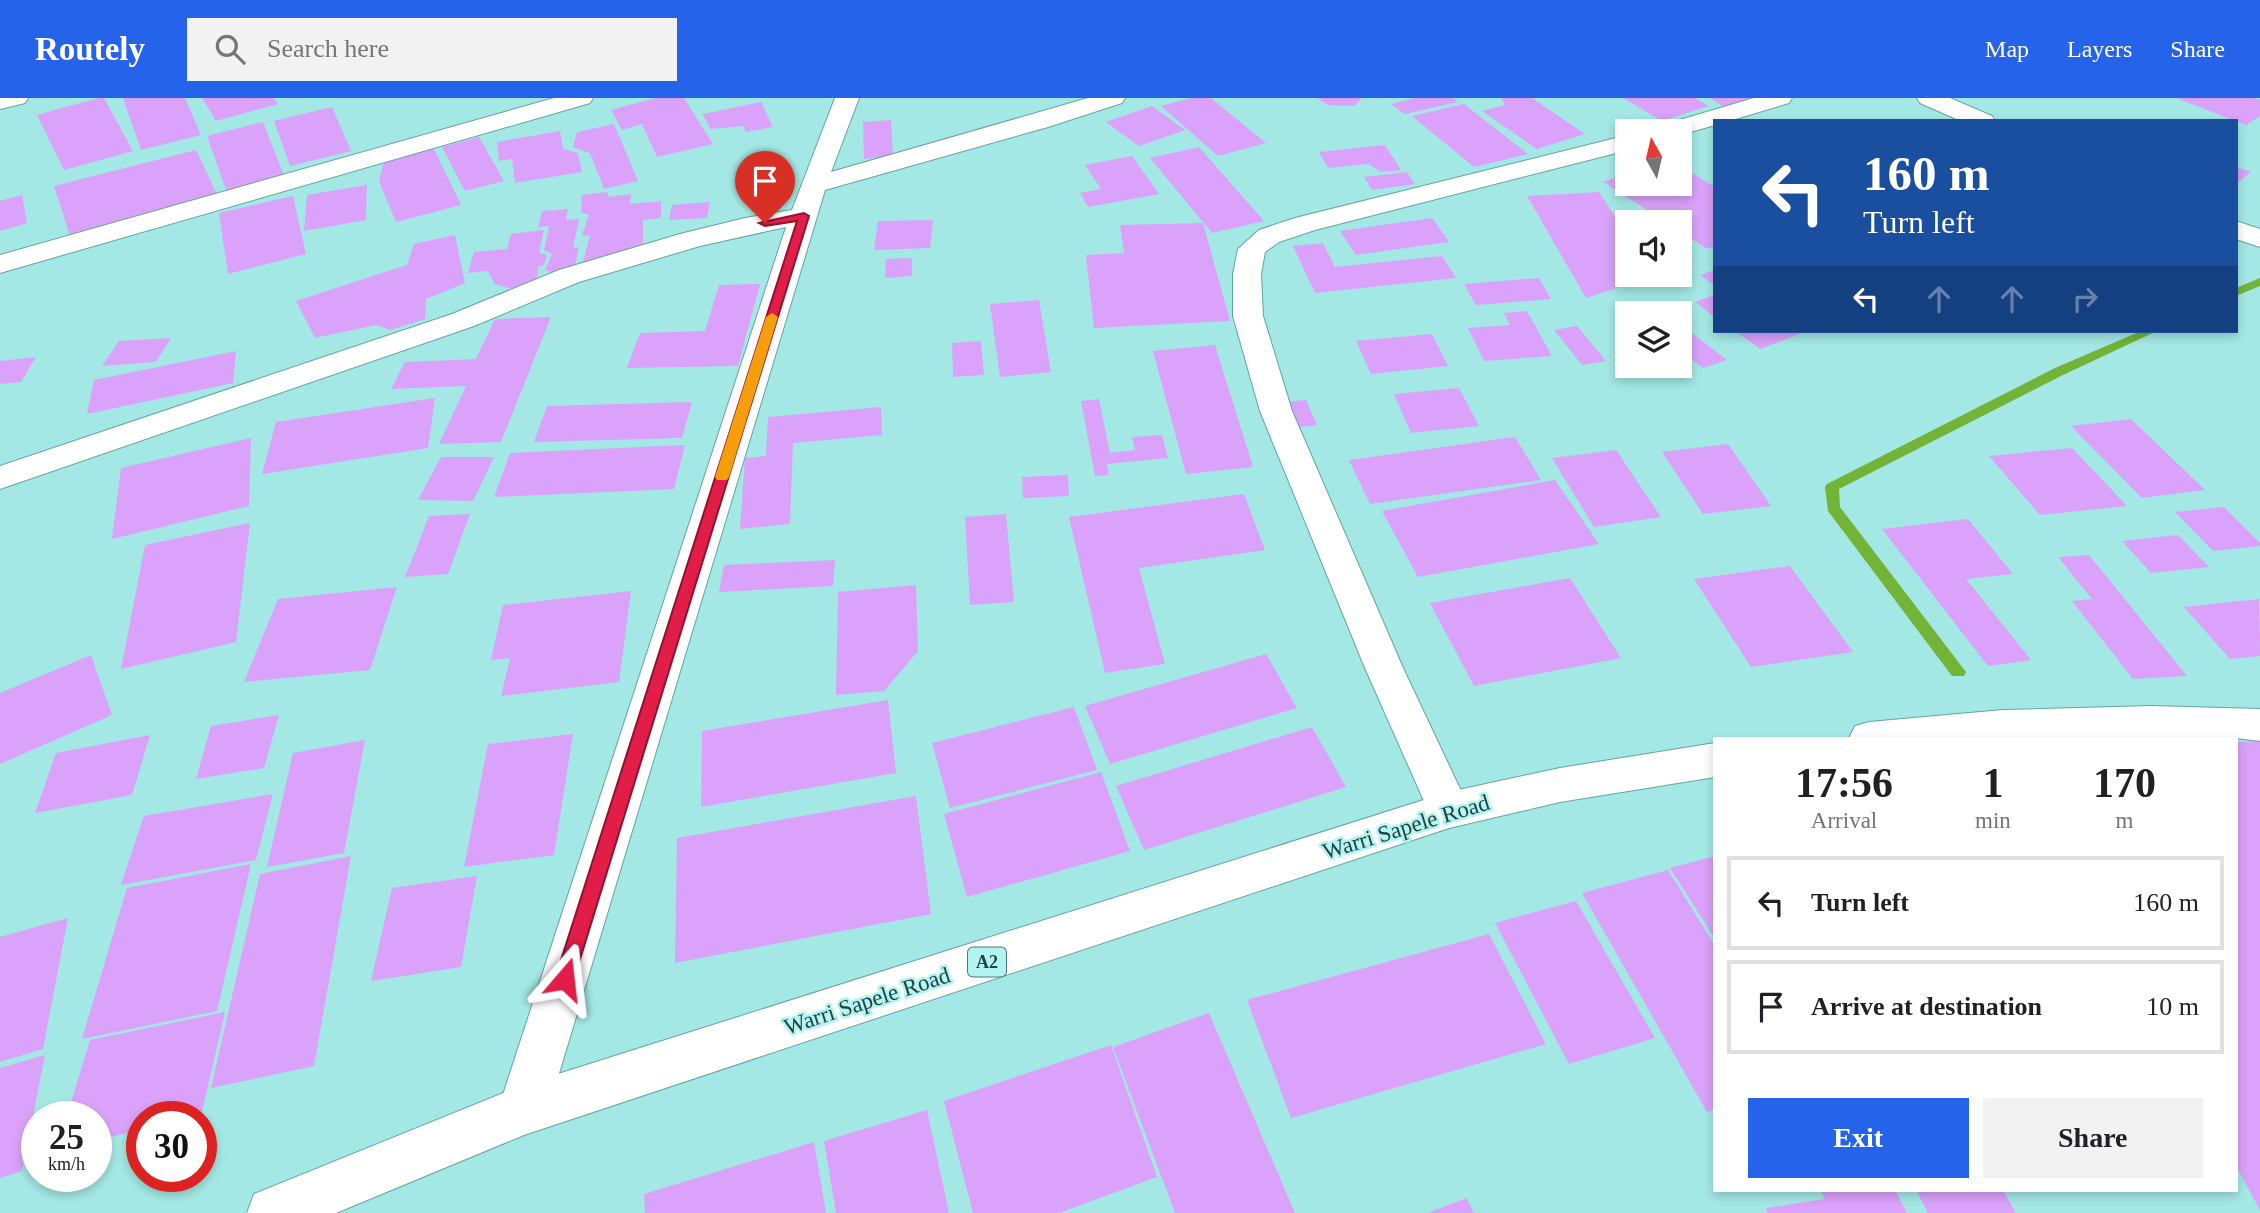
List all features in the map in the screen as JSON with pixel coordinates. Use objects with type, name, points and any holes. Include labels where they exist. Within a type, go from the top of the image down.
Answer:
[{"type":"main road","points":[[0,102],[16,98]]},
{"type":"main road","points":[[523,1110],[808,200],[847,98]]},
{"type":"main road","points":[[0,478],[450,324],[569,276],[746,226],[808,200],[1114,98]]},
{"type":"main road","points":[[1692,124],[1780,98]]},
{"type":"main road","points":[[1929,98],[1978,119]]},
{"type":"main road","points":[[0,264],[563,100]]},
{"type":"main road","points":[[1449,810],[1384,668],[1276,411],[1248,316],[1247,274],[1252,249],[1269,236],[1305,223],[1615,145]]},
{"type":"main road","points":[[2238,230],[2260,239]]},
{"type":"main road","points":[[1880,737],[2003,726],[2151,722],[2260,725]]},
{"type":"main road","name":"Warri Sapele Road","points":[[273,1213],[523,1110],[1449,810],[1560,785],[1713,760]]},
{"type":"building","points":[[104,98],[133,151],[64,170],[37,115]]},
{"type":"building","points":[[123,98],[185,98],[201,135],[141,150]]},
{"type":"building","points":[[202,98],[273,98],[278,104],[216,121]]},
{"type":"building","points":[[656,98],[684,98],[713,144],[657,157],[642,124],[622,130],[611,110]]},
{"type":"building","points":[[1191,98],[1211,98],[1266,143],[1218,156],[1161,106]]},
{"type":"building","points":[[1317,98],[1362,98],[1354,106],[1328,105]]},
{"type":"building","points":[[1415,98],[1453,98],[1458,102],[1405,114],[1391,104]]},
{"type":"building","points":[[1501,98],[1532,98],[1585,134],[1537,149],[1482,111],[1505,105]]},
{"type":"building","points":[[1623,98],[1695,98],[1709,106],[1668,119],[1659,119]]},
{"type":"building","points":[[1710,98],[1756,98],[1726,108]]},
{"type":"building","points":[[2176,98],[2260,100],[2260,116],[2246,125],[2238,122],[2238,119],[2230,119]]},
{"type":"building","points":[[761,102],[773,127],[746,132],[743,126],[710,129],[703,114]]},
{"type":"building","points":[[1464,104],[1528,154],[1474,167],[1412,116]]},
{"type":"building","points":[[1152,106],[1185,130],[1139,146],[1106,122]]},
{"type":"building","points":[[332,107],[351,151],[290,166],[274,121]]},
{"type":"building","points":[[891,120],[893,156],[864,159],[863,122]]},
{"type":"building","points":[[263,122],[284,175],[226,190],[207,136]]},
{"type":"building","points":[[614,124],[638,181],[604,189],[590,153],[573,147],[577,132]]},
{"type":"building","points":[[560,131],[563,149],[578,153],[582,172],[515,183],[512,159],[499,161],[497,142]]},
{"type":"building","points":[[479,137],[504,181],[465,191],[442,147]]},
{"type":"building","points":[[1385,145],[1401,170],[1381,172],[1368,164],[1328,168],[1319,152]]},
{"type":"building","points":[[1199,147],[1264,221],[1212,233],[1150,158]]},
{"type":"building","points":[[434,149],[461,205],[396,222],[379,181],[384,161]]},
{"type":"building","points":[[196,150],[217,194],[70,236],[54,186]]},
{"type":"building","points":[[1132,156],[1159,194],[1088,207],[1080,193],[1101,189],[1085,165]]},
{"type":"building","points":[[2238,168],[2251,172],[2238,182]]},
{"type":"building","points":[[1407,172],[1415,184],[1372,190],[1364,177]]},
{"type":"building","points":[[1692,173],[1713,186],[1713,247],[1707,249],[1692,239],[1692,210],[1647,210],[1625,196],[1692,196]]},
{"type":"building","points":[[1615,178],[1615,190],[1603,182]]},
{"type":"building","points":[[367,185],[366,220],[304,231],[307,195]]},
{"type":"building","points":[[608,192],[608,197],[631,194],[630,204],[661,201],[661,218],[643,220],[643,248],[582,266],[590,235],[582,236],[589,214],[581,213],[582,195]]},
{"type":"building","points":[[1599,192],[1615,216],[1615,287],[1620,287],[1586,298],[1527,196]]},
{"type":"building","points":[[22,195],[27,223],[0,231],[0,201]]},
{"type":"building","points":[[293,196],[306,254],[228,274],[219,213]]},
{"type":"building","points":[[710,202],[707,218],[669,220],[672,205]]},
{"type":"building","points":[[568,209],[566,220],[579,219],[573,248],[579,247],[575,267],[559,274],[545,270],[552,254],[544,250],[549,226],[538,227],[542,211]]},
{"type":"building","points":[[1432,218],[1449,242],[1356,255],[1340,231]]},
{"type":"building","points":[[933,220],[930,248],[874,250],[878,221]]},
{"type":"building","points":[[1203,223],[1230,321],[1094,328],[1086,255],[1124,253],[1120,225]]},
{"type":"building","points":[[544,230],[539,253],[547,255],[544,265],[538,267],[537,281],[518,291],[495,284],[488,271],[468,273],[474,252],[507,249],[511,234]]},
{"type":"building","points":[[455,235],[465,283],[426,299],[425,319],[391,330],[376,325],[315,338],[296,301],[407,265],[414,244]]},
{"type":"building","points":[[1323,243],[1335,267],[1442,256],[1456,278],[1315,293],[1293,246]]},
{"type":"building","points":[[912,258],[912,276],[885,278],[886,259]]},
{"type":"building","points":[[1713,271],[1713,285],[1700,275]]},
{"type":"building","points":[[1539,278],[1551,299],[1476,305],[1464,284]]},
{"type":"building","points":[[760,284],[738,366],[627,368],[640,333],[705,331],[719,285]]},
{"type":"building","points":[[1713,296],[1713,316],[1695,302]]},
{"type":"building","points":[[1039,300],[1051,372],[1000,377],[990,304]]},
{"type":"building","points":[[1527,311],[1552,356],[1484,361],[1468,328],[1510,325],[1504,313]]},
{"type":"building","points":[[551,317],[501,442],[439,444],[466,386],[391,389],[405,362],[476,359],[495,319]]},
{"type":"building","points":[[1577,326],[1606,361],[1582,365],[1554,330]]},
{"type":"building","points":[[1692,333],[1727,360],[1703,368],[1692,359]]},
{"type":"building","points":[[1738,333],[1803,333],[1760,349]]},
{"type":"building","points":[[1432,334],[1448,366],[1371,374],[1356,341]]},
{"type":"building","points":[[171,338],[156,362],[102,366],[119,341]]},
{"type":"building","points":[[981,341],[984,375],[953,377],[952,343]]},
{"type":"building","points":[[1215,345],[1253,467],[1186,474],[1153,351]]},
{"type":"building","points":[[236,351],[233,383],[87,414],[94,380]]},
{"type":"building","points":[[36,357],[21,382],[0,384],[0,361]]},
{"type":"building","points":[[1459,388],[1479,426],[1411,433],[1394,394]]},
{"type":"building","points":[[435,398],[428,448],[262,474],[276,422]]},
{"type":"building","points":[[1099,399],[1110,453],[1135,450],[1132,437],[1162,435],[1168,458],[1107,464],[1109,475],[1095,476],[1081,401]]},
{"type":"building","points":[[1306,400],[1317,425],[1293,428],[1283,402]]},
{"type":"building","points":[[692,402],[682,438],[534,442],[547,406]]},
{"type":"building","points":[[881,407],[882,435],[793,443],[790,524],[740,529],[745,458],[766,456],[768,417]]},
{"type":"building","points":[[2131,419],[2205,490],[2142,498],[2071,426]]},
{"type":"building","points":[[1515,437],[1541,480],[1370,504],[1349,460]]},
{"type":"building","points":[[251,438],[249,506],[112,539],[121,468]]},
{"type":"building","points":[[1728,444],[1771,506],[1703,514],[1662,452]]},
{"type":"building","points":[[685,445],[674,489],[494,497],[510,453]]},
{"type":"building","points":[[2072,448],[2127,506],[2040,515],[1989,456]]},
{"type":"building","points":[[1616,450],[1661,517],[1594,527],[1552,458]]},
{"type":"building","points":[[441,457],[494,457],[473,501],[418,500]]},
{"type":"building","points":[[1068,475],[1069,496],[1023,498],[1022,477]]},
{"type":"building","points":[[1555,480],[1599,544],[1418,577],[1382,511]]},
{"type":"building","points":[[1244,494],[1265,550],[1139,568],[1165,664],[1105,673],[1069,517]]},
{"type":"building","points":[[2224,507],[2260,546],[2213,551],[2175,512]]},
{"type":"building","points":[[470,514],[448,574],[405,577],[429,516]]},
{"type":"building","points":[[1006,514],[1014,602],[970,605],[965,517]]},
{"type":"building","points":[[1968,519],[2013,574],[1966,579],[2031,660],[1988,666],[1882,529]]},
{"type":"building","points":[[250,523],[236,642],[121,669],[145,545]]},
{"type":"building","points":[[2178,535],[2209,567],[2151,573],[2122,541]]},
{"type":"building","points":[[2089,555],[2187,676],[2133,679],[2072,601],[2092,599],[2058,557]]},
{"type":"building","points":[[835,560],[833,586],[719,592],[724,565]]},
{"type":"building","points":[[1790,566],[1853,652],[1751,667],[1694,579]]},
{"type":"building","points":[[1570,578],[1621,658],[1474,686],[1430,603]]},
{"type":"building","points":[[916,585],[918,651],[884,691],[836,695],[838,592]]},
{"type":"building","points":[[397,587],[370,670],[244,682],[278,599]]},
{"type":"building","points":[[631,591],[619,682],[501,696],[510,658],[491,660],[503,605]]},
{"type":"building","points":[[2259,599],[2260,656],[2230,659],[2184,607]]},
{"type":"building","points":[[1266,654],[1297,708],[1110,764],[1085,706]]},
{"type":"building","points":[[91,655],[112,715],[0,764],[0,693]]},
{"type":"building","points":[[888,700],[896,773],[701,807],[702,731]]},
{"type":"building","points":[[1074,707],[1097,770],[950,808],[932,743]]},
{"type":"building","points":[[279,715],[264,768],[196,779],[211,726]]},
{"type":"building","points":[[1312,727],[1346,787],[1144,850],[1116,786]]},
{"type":"building","points":[[573,734],[554,855],[464,867],[488,744]]},
{"type":"building","points":[[150,735],[132,795],[35,813],[56,753]]},
{"type":"building","points":[[365,740],[344,853],[267,867],[293,753]]},
{"type":"building","points":[[2260,741],[2260,1210],[2238,1170],[2238,742]]},
{"type":"building","points":[[1101,772],[1130,851],[967,897],[944,814]]},
{"type":"building","points":[[273,794],[256,860],[121,885],[144,816]]},
{"type":"building","points":[[916,796],[931,914],[675,963],[677,838]]},
{"type":"building","points":[[351,856],[314,1066],[211,1088],[260,874]]},
{"type":"building","points":[[1713,857],[1713,936],[1670,868]]},
{"type":"building","points":[[251,864],[217,1011],[82,1039],[127,888]]},
{"type":"building","points":[[1668,870],[1713,943],[1713,1110],[1707,1112],[1582,893]]},
{"type":"building","points":[[477,876],[461,967],[371,981],[392,888]]},
{"type":"building","points":[[1576,901],[1655,1038],[1569,1064],[1495,923]]},
{"type":"building","points":[[68,918],[43,1049],[0,1062],[0,937]]},
{"type":"building","points":[[1489,934],[1546,1044],[1291,1118],[1247,1000]]},
{"type":"building","points":[[225,1012],[204,1101],[126,1101],[126,1133],[112,1137],[112,1101],[72,1101],[90,1040]]},
{"type":"building","points":[[1209,1013],[1295,1213],[1175,1213],[1113,1047]]},
{"type":"building","points":[[1111,1045],[1157,1177],[1059,1213],[973,1213],[944,1101]]},
{"type":"building","points":[[45,1055],[36,1101],[21,1101],[21,1171],[0,1178],[0,1068]]},
{"type":"building","points":[[927,1110],[949,1213],[836,1213],[824,1141]]},
{"type":"building","points":[[814,1142],[826,1213],[645,1213],[644,1194]]},
{"type":"building","points":[[1821,1192],[1896,1192],[1907,1213],[1768,1213],[1766,1208],[1825,1199]]},
{"type":"building","points":[[1917,1192],[2004,1192],[2016,1213],[1928,1213]]},
{"type":"building","points":[[1466,1198],[1474,1213],[1428,1213]]},
{"type":"waterway","points":[[2238,292],[2260,282]]},
{"type":"waterway","points":[[1958,672],[1833,508],[1832,487],[2060,371],[2146,333]]},
{"type":"slow traffic","points":[[722,477],[772,317]]},
{"type":"route","points":[[565,979],[804,216],[765,223]]}]
